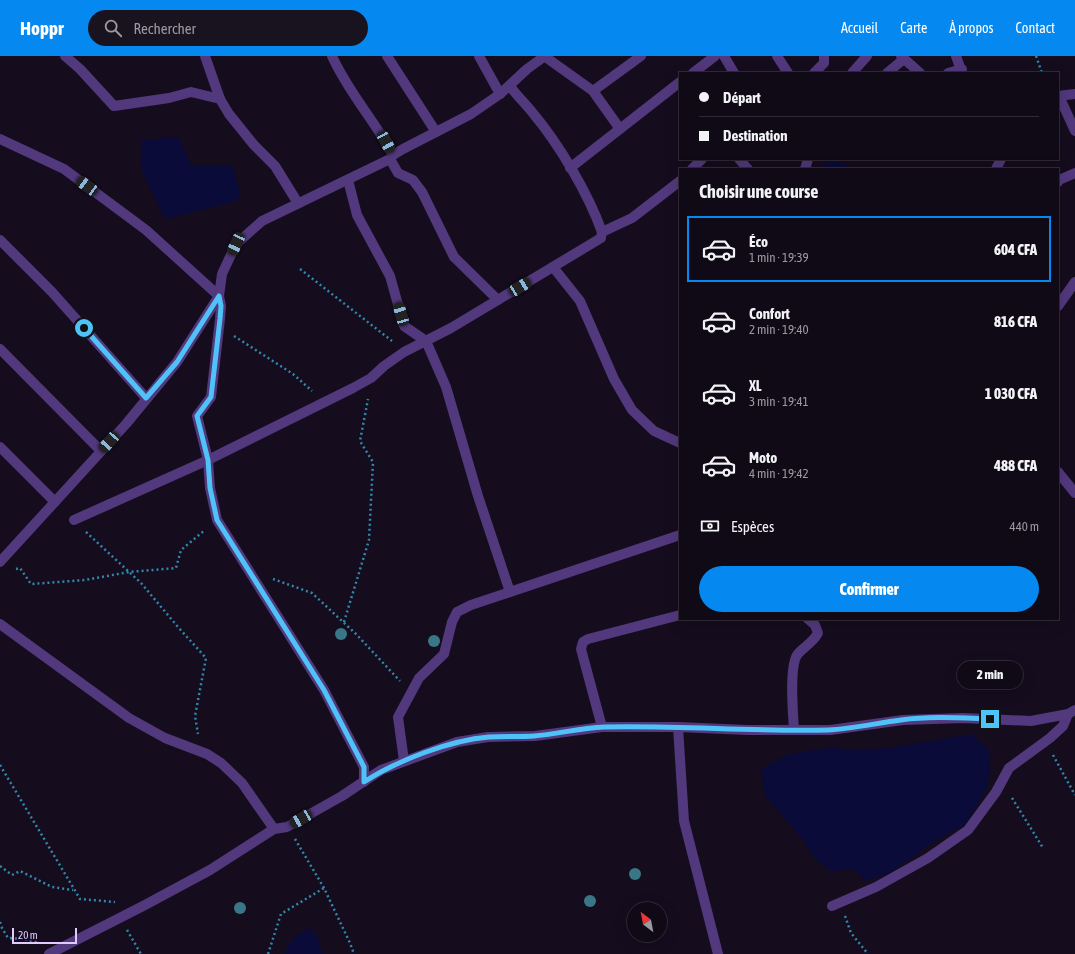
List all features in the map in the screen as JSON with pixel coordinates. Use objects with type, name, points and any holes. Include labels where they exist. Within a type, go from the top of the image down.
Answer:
[{"type":"street","points":[[65,56],[80,69],[114,106],[169,98],[191,92],[220,99]]},
{"type":"street","points":[[205,56],[220,99],[229,114],[275,166],[297,204]]},
{"type":"street","points":[[332,56],[350,89],[374,124],[398,173],[413,180],[422,192],[454,257],[498,300]]},
{"type":"street","points":[[387,56],[436,132]]},
{"type":"street","points":[[479,56],[500,94]]},
{"type":"street","points":[[364,782],[364,767],[324,690],[217,520],[210,488],[208,460],[197,416],[211,397],[220,319],[221,306],[219,296],[222,274],[236,244],[262,221],[348,180],[391,157],[413,143],[471,114],[500,94],[527,69],[544,56],[593,90],[620,129]]},
{"type":"street","points":[[593,90],[641,56]]},
{"type":"street","points":[[694,72],[715,56]]},
{"type":"street","points":[[724,56],[733,72]]},
{"type":"street","points":[[777,56],[787,72]]},
{"type":"street","points":[[815,72],[824,63],[824,56]]},
{"type":"street","points":[[853,72],[867,56]]},
{"type":"street","points":[[956,56],[962,71]]},
{"type":"street","points":[[888,72],[902,58],[919,72]]},
{"type":"street","points":[[570,168],[679,83]]},
{"type":"street","points":[[74,520],[208,460],[371,378],[384,366],[404,352],[451,328],[601,238],[602,232],[592,208],[566,159],[532,112],[510,86]]},
{"type":"street","points":[[1059,96],[1075,94]]},
{"type":"street","points":[[1059,98],[1075,131]]},
{"type":"street","points":[[0,139],[64,169],[146,230],[219,296]]},
{"type":"street","points":[[693,168],[701,160]]},
{"type":"street","points":[[740,160],[747,168]]},
{"type":"street","points":[[1059,181],[1075,173]]},
{"type":"street","points":[[348,180],[357,215],[390,276],[404,326],[426,341],[446,387],[478,496],[510,592]]},
{"type":"street","points":[[602,232],[632,218],[679,182]]},
{"type":"street","points":[[0,240],[52,292],[146,398]]},
{"type":"street","points":[[553,266],[580,301],[614,379],[632,410],[654,431],[679,443]]},
{"type":"street","points":[[1059,305],[1075,282]]},
{"type":"street","points":[[0,562],[126,424],[177,362],[219,296]]},
{"type":"street","points":[[0,349],[101,451]]},
{"type":"street","points":[[0,447],[55,502]]},
{"type":"street","points":[[1059,473],[1075,492]]},
{"type":"street","points":[[404,761],[398,717],[419,678],[444,654],[452,622],[457,612],[471,605],[679,535]]},
{"type":"street","points":[[602,727],[581,649],[583,642],[588,639],[679,614]]},
{"type":"street","points":[[794,730],[794,666],[797,656],[815,639],[818,633],[815,625],[809,620]]},
{"type":"street","points":[[0,624],[129,718],[164,738],[207,754],[221,762],[242,784],[274,829]]},
{"type":"street","points":[[49,954],[210,870],[274,829],[288,827],[382,770],[457,742],[488,737],[535,736],[602,727],[830,730],[903,720],[963,718],[1031,721],[1072,712]]},
{"type":"street","points":[[836,904],[876,887],[928,858],[968,830],[996,792],[1009,768],[1055,733],[1072,712]]},
{"type":"street","points":[[678,727],[684,821],[718,954]]},
{"type":"path","points":[[1036,56],[1042,72]]},
{"type":"path","points":[[300,269],[336,298],[387,335],[404,352]]},
{"type":"path","points":[[220,319],[228,332],[293,374],[324,402]]},
{"type":"path","points":[[344,622],[369,540],[373,462],[360,442],[371,378]]},
{"type":"path","points":[[74,520],[141,584],[206,658],[195,716],[201,752]]},
{"type":"path","points":[[14,569],[20,568],[31,584],[85,580],[128,572],[176,568],[181,550],[217,520]]},
{"type":"path","points":[[250,571],[312,592],[344,622],[411,693]]},
{"type":"path","points":[[1055,733],[1049,745],[1075,795]]},
{"type":"path","points":[[0,765],[73,890],[80,899]]},
{"type":"path","points":[[1009,768],[1012,800],[1043,848]]},
{"type":"path","points":[[288,827],[324,888],[354,954]]},
{"type":"path","points":[[0,866],[12,875],[20,871],[52,886],[73,890]]},
{"type":"path","points":[[268,954],[281,914],[324,888]]},
{"type":"path","points":[[836,904],[851,933],[868,954]]},
{"type":"path","points":[[120,917],[141,954]]},
{"type":"path","points":[[0,922],[8,938],[25,939],[58,950]]},
{"type":"shaded area","points":[[178,137],[191,165],[232,165],[241,196],[233,202],[165,219],[142,171],[142,140]]},
{"type":"shaded area","points":[[833,160],[851,168],[821,168]]},
{"type":"shaded area","points":[[971,734],[989,750],[990,773],[986,790],[966,824],[932,843],[890,873],[865,881],[854,869],[831,871],[815,859],[803,840],[765,795],[761,769],[789,754],[834,747],[847,750],[889,748]]},
{"type":"shaded area","points":[[310,929],[317,936],[321,950],[324,954],[284,954],[297,935]]},
{"type":"route","points":[[84,328],[146,398],[177,362],[219,296],[221,306],[220,319],[211,397],[197,416],[208,460],[210,488],[217,520],[324,690],[364,767],[364,782],[382,770],[438,748],[457,742],[488,737],[535,736],[602,727],[830,730],[903,720],[963,718],[990,719]]}]
